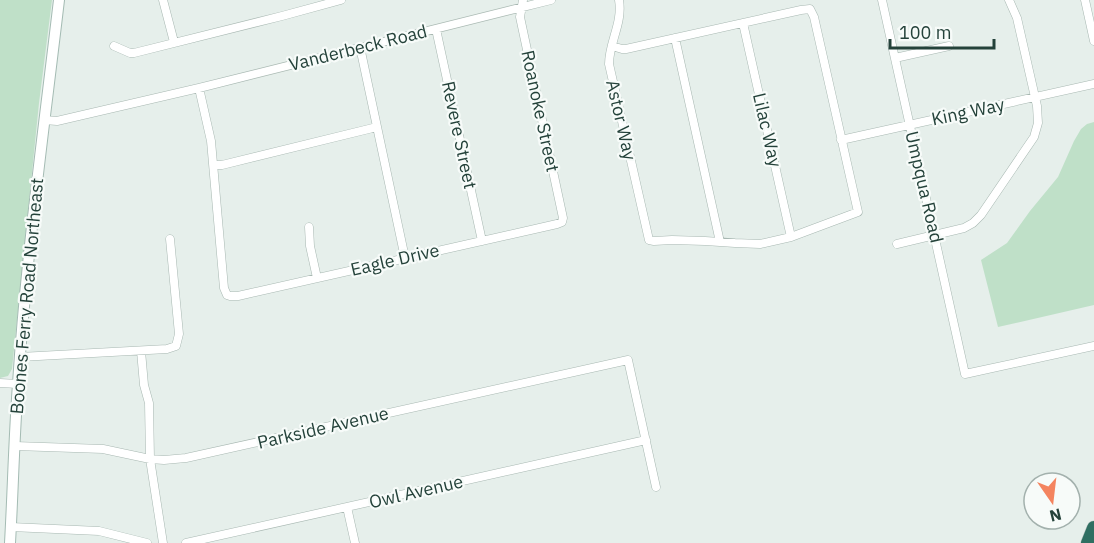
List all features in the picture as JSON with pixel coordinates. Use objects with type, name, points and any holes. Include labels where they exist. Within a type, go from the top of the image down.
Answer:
[{"type":"highway","points":[[1088,543],[1094,528]]},
{"type":"main road","name":"Boones Ferry Road Northeast","points":[[10,543],[20,357],[31,238],[59,0]]},
{"type":"street","points":[[163,0],[174,42]]},
{"type":"street","points":[[114,46],[134,53],[341,0]]},
{"type":"street","name":"Vanderbeck Road","points":[[44,120],[57,121],[198,88],[522,4],[551,0]]},
{"type":"street","name":"Astor Way","points":[[619,0],[618,25],[609,58],[610,71],[649,240],[720,242]]},
{"type":"street","name":"Umpqua Road","points":[[882,0],[965,374],[1094,346]]},
{"type":"street","points":[[897,244],[969,226],[981,215],[1034,137],[1038,118],[1035,98],[1017,18],[1009,0]]},
{"type":"street","points":[[1085,0],[1094,41]]},
{"type":"street","name":"Roanoke Street","points":[[522,4],[520,17],[562,222]]},
{"type":"street","points":[[612,46],[622,50],[675,38],[801,10],[810,9],[814,17],[858,212],[791,237],[760,244],[720,242],[675,38]]},
{"type":"street","name":"Lilac Way","points":[[743,23],[791,237]]},
{"type":"street","name":"Revere Street","points":[[436,28],[482,240]]},
{"type":"street","points":[[895,58],[950,46]]},
{"type":"street","points":[[360,47],[405,258]]},
{"type":"street","name":"King Way","points":[[842,140],[1094,84]]},
{"type":"street","points":[[198,88],[208,126],[214,165],[222,165],[377,127]]},
{"type":"street","name":"Eagle Drive","points":[[214,165],[223,282],[227,295],[238,296],[562,222]]},
{"type":"street","points":[[309,227],[310,246],[317,278]]},
{"type":"street","points":[[20,357],[141,351],[176,346],[179,334],[170,239]]},
{"type":"street","points":[[141,351],[144,386],[149,403],[150,459],[163,543]]},
{"type":"street","name":"Parkside Avenue","points":[[15,446],[103,449],[164,460],[186,458],[628,360],[646,440]]},
{"type":"street","points":[[0,383],[18,384]]},
{"type":"street","points":[[646,440],[656,487]]},
{"type":"street","name":"Owl Avenue","points":[[186,543],[646,440]]},
{"type":"street","points":[[347,507],[355,543]]},
{"type":"street","points":[[11,527],[99,531],[147,543]]},
{"type":"green space","points":[[0,0],[52,0],[39,103],[12,369],[8,376],[0,378]]},
{"type":"green space","points":[[1094,122],[1094,305],[998,327],[981,260],[1007,243],[1058,177],[1081,129]]}]
